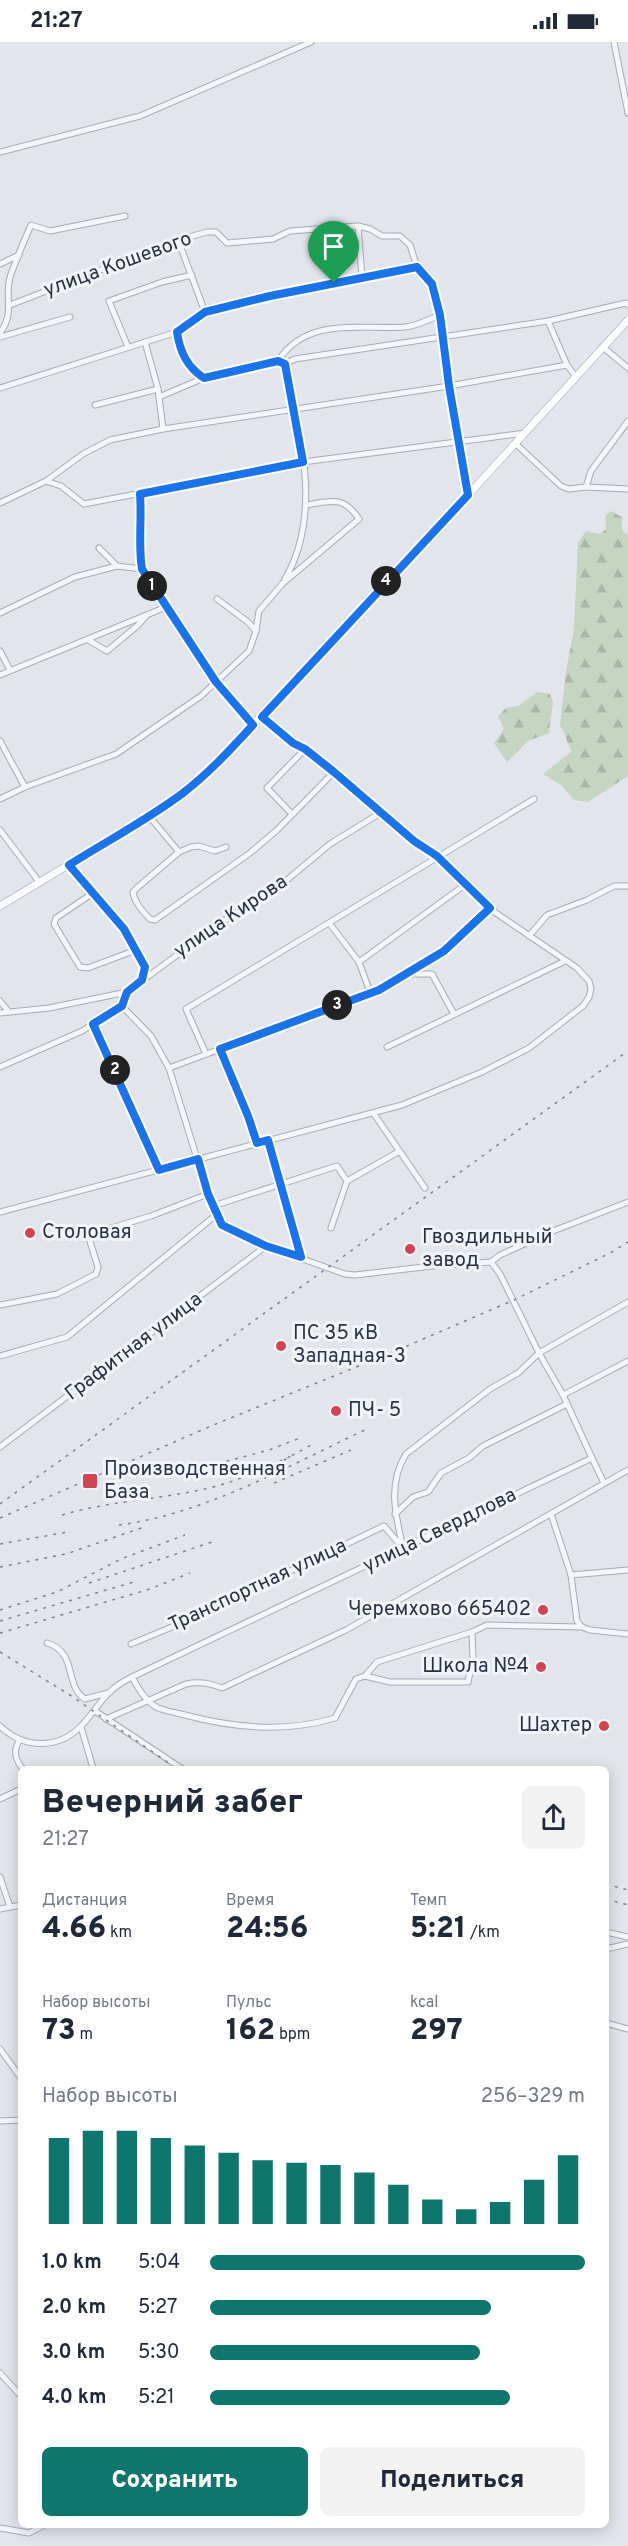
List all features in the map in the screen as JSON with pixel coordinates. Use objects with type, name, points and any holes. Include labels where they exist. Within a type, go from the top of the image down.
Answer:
[{"type":"main road","points":[[0,906],[149,816],[185,791],[215,765],[628,320]]},
{"type":"street","points":[[0,152],[140,116],[310,42]]},
{"type":"street","points":[[614,42],[628,112]]},
{"type":"street","points":[[0,335],[9,318],[9,283],[31,225],[50,231],[125,216]]},
{"type":"street","points":[[358,226],[362,277]]},
{"type":"street","name":"улица Кошевого","points":[[10,305],[178,240],[207,232],[216,232],[227,243],[252,242],[273,238],[290,231],[358,226],[370,229],[382,236],[400,236],[410,245],[417,267],[432,284],[440,315]]},
{"type":"street","points":[[178,240],[205,312]]},
{"type":"street","points":[[0,264],[19,255]]},
{"type":"street","points":[[0,387],[177,332],[205,312],[417,267]]},
{"type":"street","points":[[128,347],[110,302],[162,282],[192,275]]},
{"type":"street","points":[[285,364],[294,358],[548,321],[626,303],[628,305]]},
{"type":"street","points":[[278,361],[287,346],[311,332],[356,326],[408,327],[440,315],[449,386],[468,495]]},
{"type":"street","points":[[0,335],[70,317]]},
{"type":"street","points":[[548,321],[567,365],[576,377]]},
{"type":"street","points":[[177,332],[183,356],[192,370],[204,378]]},
{"type":"street","points":[[145,342],[158,389],[162,429]]},
{"type":"street","points":[[603,347],[628,368]]},
{"type":"street","points":[[159,397],[204,378],[278,361],[285,364]]},
{"type":"street","points":[[283,583],[294,564],[306,505],[303,462],[285,364]]},
{"type":"street","points":[[0,503],[46,481],[83,454],[110,440],[162,429],[449,386],[567,365]]},
{"type":"street","points":[[95,405],[158,389]]},
{"type":"street","points":[[586,487],[591,471],[628,421]]},
{"type":"street","points":[[46,481],[62,486],[84,504],[303,462],[525,433]]},
{"type":"street","points":[[515,443],[561,486],[569,489],[586,487],[628,489]]},
{"type":"street","points":[[140,494],[142,569],[216,682],[253,725]]},
{"type":"street","points":[[0,799],[25,787],[116,754],[216,682],[249,651],[256,631],[259,611],[283,583],[359,519],[351,506],[340,500],[306,505]]},
{"type":"street","points":[[99,548],[117,566]]},
{"type":"street","points":[[0,613],[75,577],[117,566],[142,569]]},
{"type":"street","points":[[217,599],[248,622],[256,631]]},
{"type":"street","points":[[0,675],[166,607]]},
{"type":"street","points":[[88,640],[106,651],[137,627],[148,614]]},
{"type":"street","points":[[0,651],[10,670]]},
{"type":"street","points":[[0,1212],[402,1105],[482,1072],[529,1048],[568,1019],[583,1006],[589,997],[590,981],[577,968],[490,908],[437,856],[414,841],[334,772],[305,749],[293,743],[262,717]]},
{"type":"street","points":[[0,741],[25,787]]},
{"type":"street","points":[[292,814],[267,788],[305,749]]},
{"type":"street","points":[[226,847],[214,851],[199,846],[179,852],[133,892],[134,897],[150,919],[155,920],[176,907],[250,853],[277,830],[334,772]]},
{"type":"street","points":[[206,1054],[186,1009],[534,799]]},
{"type":"street","name":"улица Кирова","points":[[0,1012],[49,1008],[127,992],[210,931],[288,879],[330,844],[382,812]]},
{"type":"street","points":[[149,816],[179,852]]},
{"type":"street","points":[[0,830],[40,883]]},
{"type":"street","points":[[69,865],[124,929],[145,967],[142,980]]},
{"type":"street","points":[[359,962],[466,885]]},
{"type":"street","points":[[529,936],[547,915],[587,900],[614,886],[628,886]]},
{"type":"street","points":[[93,893],[56,918],[54,924],[80,967],[88,968],[136,950]]},
{"type":"street","points":[[169,1068],[370,992],[407,974],[444,951],[490,908]]},
{"type":"street","points":[[330,924],[359,962],[370,992]]},
{"type":"street","points":[[387,1047],[565,961]]},
{"type":"street","points":[[407,974],[432,974],[454,1014]]},
{"type":"street","points":[[0,1067],[93,1024],[122,1006],[127,992]]},
{"type":"street","points":[[0,1001],[9,1012]]},
{"type":"street","points":[[122,1006],[151,1036],[169,1068],[216,1215],[222,1225],[266,1246],[345,1274],[356,1275],[491,1262],[500,1255],[553,1231],[628,1202]]},
{"type":"street","points":[[93,1024],[159,1170]]},
{"type":"street","points":[[220,1049],[257,1143]]},
{"type":"street","points":[[374,1114],[398,1152],[425,1188]]},
{"type":"street","points":[[268,1140],[301,1257]]},
{"type":"street","points":[[332,1228],[347,1181],[398,1152]]},
{"type":"street","points":[[213,1206],[337,1166],[347,1181]]},
{"type":"street","points":[[0,1305],[57,1294],[96,1274],[98,1268],[88,1235],[151,1216],[208,1194]]},
{"type":"street","points":[[0,1356],[67,1337],[216,1215]]},
{"type":"street","name":"Графитная улица","points":[[0,1447],[266,1246]]},
{"type":"street","points":[[491,1262],[563,1395],[604,1483]]},
{"type":"street","points":[[403,1548],[394,1514],[399,1465],[405,1454],[490,1389],[518,1373],[539,1353],[628,1302]]},
{"type":"street","points":[[563,1395],[628,1361]]},
{"type":"street","points":[[394,1514],[413,1497],[428,1491],[441,1473],[469,1458],[483,1446],[567,1404]]},
{"type":"street","name":"улица Свердлова","points":[[108,1693],[132,1677],[592,1458]]},
{"type":"street","points":[[106,1719],[195,1682],[222,1688],[346,1630],[628,1470]]},
{"type":"street","points":[[551,1514],[571,1575],[577,1621],[582,1627]]},
{"type":"street","name":"Транспортная улица","points":[[131,1644],[179,1624],[384,1526],[403,1548]]},
{"type":"street","points":[[571,1575],[628,1570]]},
{"type":"street","points":[[132,1677],[142,1694],[157,1707],[218,1724],[267,1728],[306,1726],[335,1718],[356,1679],[365,1676],[377,1662],[472,1632],[487,1624],[582,1627],[628,1634]]},
{"type":"street","points":[[365,1676],[390,1682],[468,1682],[473,1658],[472,1632]]},
{"type":"street","points":[[47,1643],[58,1646],[64,1653],[78,1695],[85,1699],[108,1693]]},
{"type":"street","points":[[0,1726],[19,1741],[43,1743],[62,1739],[81,1727],[108,1693]]},
{"type":"street","points":[[95,1711],[178,1766]]},
{"type":"street","points":[[81,1727],[92,1766]]},
{"type":"street","points":[[19,1741],[15,1748],[16,1761],[20,1766]]},
{"type":"street","points":[[0,1799],[18,1790]]},
{"type":"street","points":[[0,1877],[9,1907]]},
{"type":"street","points":[[0,1910],[18,1906]]},
{"type":"street","points":[[609,1933],[628,1937]]},
{"type":"street","points":[[609,1948],[628,1944]]},
{"type":"street","points":[[609,2024],[628,2029]]},
{"type":"street","points":[[0,2049],[18,2074]]},
{"type":"street","points":[[0,2121],[18,2120]]},
{"type":"street","points":[[0,2373],[18,2393]]},
{"type":"street","points":[[0,2528],[29,2533],[38,2528]]},
{"type":"green space","points":[[611,511],[622,517],[622,530],[628,535],[628,776],[588,802],[574,800],[561,785],[543,774],[572,751],[560,726],[566,671],[574,629],[578,543],[586,531],[600,534],[606,529],[605,516]]},
{"type":"green space","points":[[537,692],[550,694],[553,702],[549,733],[528,741],[507,762],[494,743],[504,729],[498,716],[506,708],[518,706]]},
{"type":"railway","points":[[0,1504],[628,1051]]},
{"type":"railway","points":[[0,1518],[211,1426],[514,1300],[628,1242]]},
{"type":"railway","points":[[119,1525],[152,1519],[215,1499],[367,1429]]},
{"type":"railway","points":[[174,1475],[269,1450],[300,1438]]},
{"type":"railway","points":[[284,1460],[313,1444]]},
{"type":"railway","points":[[274,1483],[351,1450]]},
{"type":"railway","points":[[62,1515],[220,1485],[291,1456]]},
{"type":"railway","points":[[0,1567],[66,1554],[147,1526]]},
{"type":"railway","points":[[0,1544],[68,1532]]},
{"type":"railway","points":[[0,1610],[57,1592],[121,1559],[185,1535]]},
{"type":"railway","points":[[89,1583],[215,1541]]},
{"type":"railway","points":[[0,1633],[150,1589],[190,1573]]},
{"type":"railway","points":[[0,1621],[137,1581]]},
{"type":"railway","points":[[0,1652],[70,1695],[173,1766]]},
{"type":"railway","points":[[609,1885],[628,1890]]},
{"type":"railway","points":[[609,1900],[628,1905]]},
{"type":"place","name":"Столовая","points":[[30,1233]]},
{"type":"place","name":"Гвоздильный завод","points":[[410,1249]]},
{"type":"place","name":"ПС 35 кВ Западная-3","points":[[281,1346]]},
{"type":"place","name":"ПЧ- 5","points":[[336,1411]]},
{"type":"place","name":"Производственная База","points":[[90,1481]]},
{"type":"place","name":"Черемхово 665402","points":[[543,1610]]},
{"type":"place","name":"Школа №4","points":[[541,1667]]},
{"type":"place","name":"Шахтер","points":[[604,1726]]},
{"type":"route","points":[[417,267],[426,274],[432,284],[440,315],[449,386],[468,495],[262,717],[293,743],[305,749],[334,772],[414,841],[437,856],[490,908],[444,951],[379,990],[220,1049],[257,1143],[268,1140],[301,1257],[266,1246],[222,1225],[208,1194],[198,1159],[159,1170],[93,1024],[122,1006],[127,992],[142,980],[146,973],[145,967],[124,929],[69,865],[156,812],[185,791],[215,765],[253,725],[216,682],[142,569],[140,494],[303,462],[295,410],[285,364],[278,361],[204,378],[192,370],[183,356],[177,332],[205,312],[334,283],[417,267]]}]
